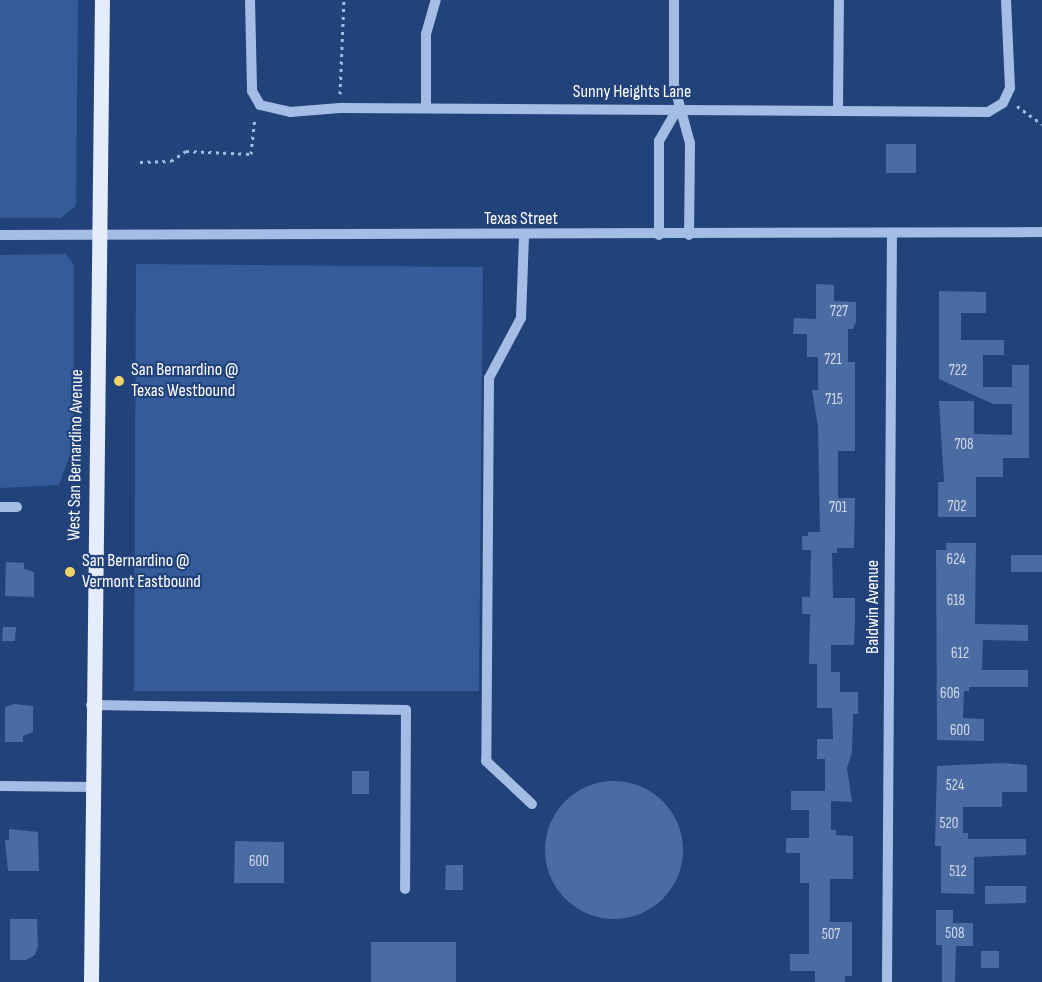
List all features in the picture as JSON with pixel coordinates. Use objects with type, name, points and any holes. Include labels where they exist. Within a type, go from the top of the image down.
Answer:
[{"type":"main road","name":"West San Bernardino Avenue","points":[[91,982],[93,787],[91,705],[101,234],[102,0]]},
{"type":"street","points":[[250,0],[249,72],[252,91],[260,105]]},
{"type":"street","points":[[426,108],[426,34],[436,0]]},
{"type":"street","points":[[674,0],[674,85],[678,108],[690,142],[689,235]]},
{"type":"street","points":[[838,109],[839,0]]},
{"type":"street","points":[[1003,103],[1010,88],[1006,0]]},
{"type":"street","name":"Sunny Heights Lane","points":[[260,105],[290,112],[340,108],[678,108],[988,112],[1003,103]]},
{"type":"street","points":[[659,235],[659,141],[678,108]]},
{"type":"street","name":"Baldwin Avenue","points":[[887,982],[892,232]]},
{"type":"street","name":"Texas Street","points":[[0,235],[524,236],[1042,232]]},
{"type":"street","points":[[524,236],[521,318],[489,378],[486,761],[532,804]]},
{"type":"street","points":[[0,507],[17,507]]},
{"type":"street","points":[[91,705],[406,710],[405,889]]},
{"type":"street","points":[[0,786],[93,787]]},
{"type":"path","points":[[340,108],[344,0]]},
{"type":"path","points":[[1003,103],[1019,106],[1042,124]]},
{"type":"path","points":[[140,162],[171,161],[186,151],[251,154],[251,127],[260,105]]},
{"type":"shaded area","points":[[0,0],[78,0],[76,206],[61,218],[0,218]]},
{"type":"shaded area","points":[[66,254],[74,265],[74,444],[59,485],[0,488],[0,255]]},
{"type":"shaded area","points":[[136,264],[483,267],[479,691],[134,691]]},
{"type":"building","points":[[886,144],[916,144],[916,173],[886,173]]},
{"type":"building","points":[[816,284],[834,285],[834,301],[856,302],[856,322],[853,329],[848,329],[848,362],[855,362],[855,451],[838,451],[838,498],[855,498],[854,548],[837,548],[837,553],[832,553],[833,598],[855,598],[855,617],[854,645],[831,645],[831,672],[840,672],[840,692],[858,692],[858,714],[853,714],[852,752],[847,768],[852,802],[831,801],[831,830],[836,830],[836,835],[853,836],[853,879],[830,879],[830,922],[852,922],[852,976],[845,976],[845,982],[815,982],[815,971],[790,971],[790,954],[809,954],[809,883],[800,883],[800,853],[786,853],[786,838],[809,838],[809,810],[791,810],[791,791],[825,791],[825,759],[817,759],[817,739],[833,739],[832,708],[817,708],[817,664],[809,664],[810,614],[802,614],[802,597],[810,597],[811,550],[802,550],[802,536],[808,536],[808,532],[820,532],[818,427],[812,390],[818,390],[818,357],[807,357],[807,334],[793,334],[794,318],[816,319]]},
{"type":"building","points":[[939,291],[986,292],[986,313],[961,313],[961,340],[1004,340],[1004,355],[983,355],[983,387],[1012,387],[1012,365],[1029,365],[1029,458],[1003,458],[1003,477],[976,477],[976,517],[938,517],[938,482],[944,482],[939,401],[974,401],[974,434],[1012,435],[1012,404],[993,404],[939,379]]},
{"type":"building","points":[[946,543],[976,543],[975,624],[1028,625],[1028,641],[983,640],[982,670],[1028,670],[1028,687],[969,687],[969,691],[964,691],[963,718],[984,719],[984,741],[937,740],[936,550],[946,550]]},
{"type":"building","points":[[1011,555],[1042,555],[1042,572],[1011,572]]},
{"type":"building","points":[[6,562],[24,563],[24,569],[34,572],[34,597],[5,596]]},
{"type":"building","points":[[3,627],[16,627],[15,641],[2,641]]},
{"type":"building","points":[[14,704],[33,706],[33,732],[23,736],[23,742],[5,742],[5,707]]},
{"type":"building","points":[[1002,763],[1027,765],[1027,792],[1002,792],[1002,807],[963,807],[963,833],[968,833],[968,839],[1026,839],[1026,855],[974,857],[974,894],[941,893],[941,846],[935,846],[937,766]]},
{"type":"building","points":[[352,771],[369,771],[369,794],[352,794]]},
{"type":"building","points":[[614,781],[640,786],[663,801],[678,824],[683,850],[678,876],[663,899],[640,914],[614,919],[588,914],[565,899],[550,876],[545,850],[550,824],[565,801],[588,786]]},
{"type":"building","points":[[9,829],[38,832],[39,871],[8,871],[5,840],[9,840]]},
{"type":"building","points":[[235,841],[284,842],[284,883],[234,883]]},
{"type":"building","points":[[446,865],[463,865],[463,890],[445,890]]},
{"type":"building","points":[[985,886],[1026,886],[1026,903],[985,904]]},
{"type":"building","points":[[936,910],[953,910],[953,923],[973,923],[973,946],[956,946],[955,982],[942,982],[942,945],[936,945]]},
{"type":"building","points":[[10,919],[37,919],[38,947],[35,955],[26,960],[10,960]]},
{"type":"building","points":[[371,942],[456,942],[456,982],[371,982]]},
{"type":"building","points":[[981,951],[999,951],[999,968],[981,968]]},
{"type":"place","name":"San Bernardino @ Texas Westbound","points":[[119,381]]},
{"type":"place","name":"San Bernardino @ Vermont Eastbound","points":[[70,572]]}]
